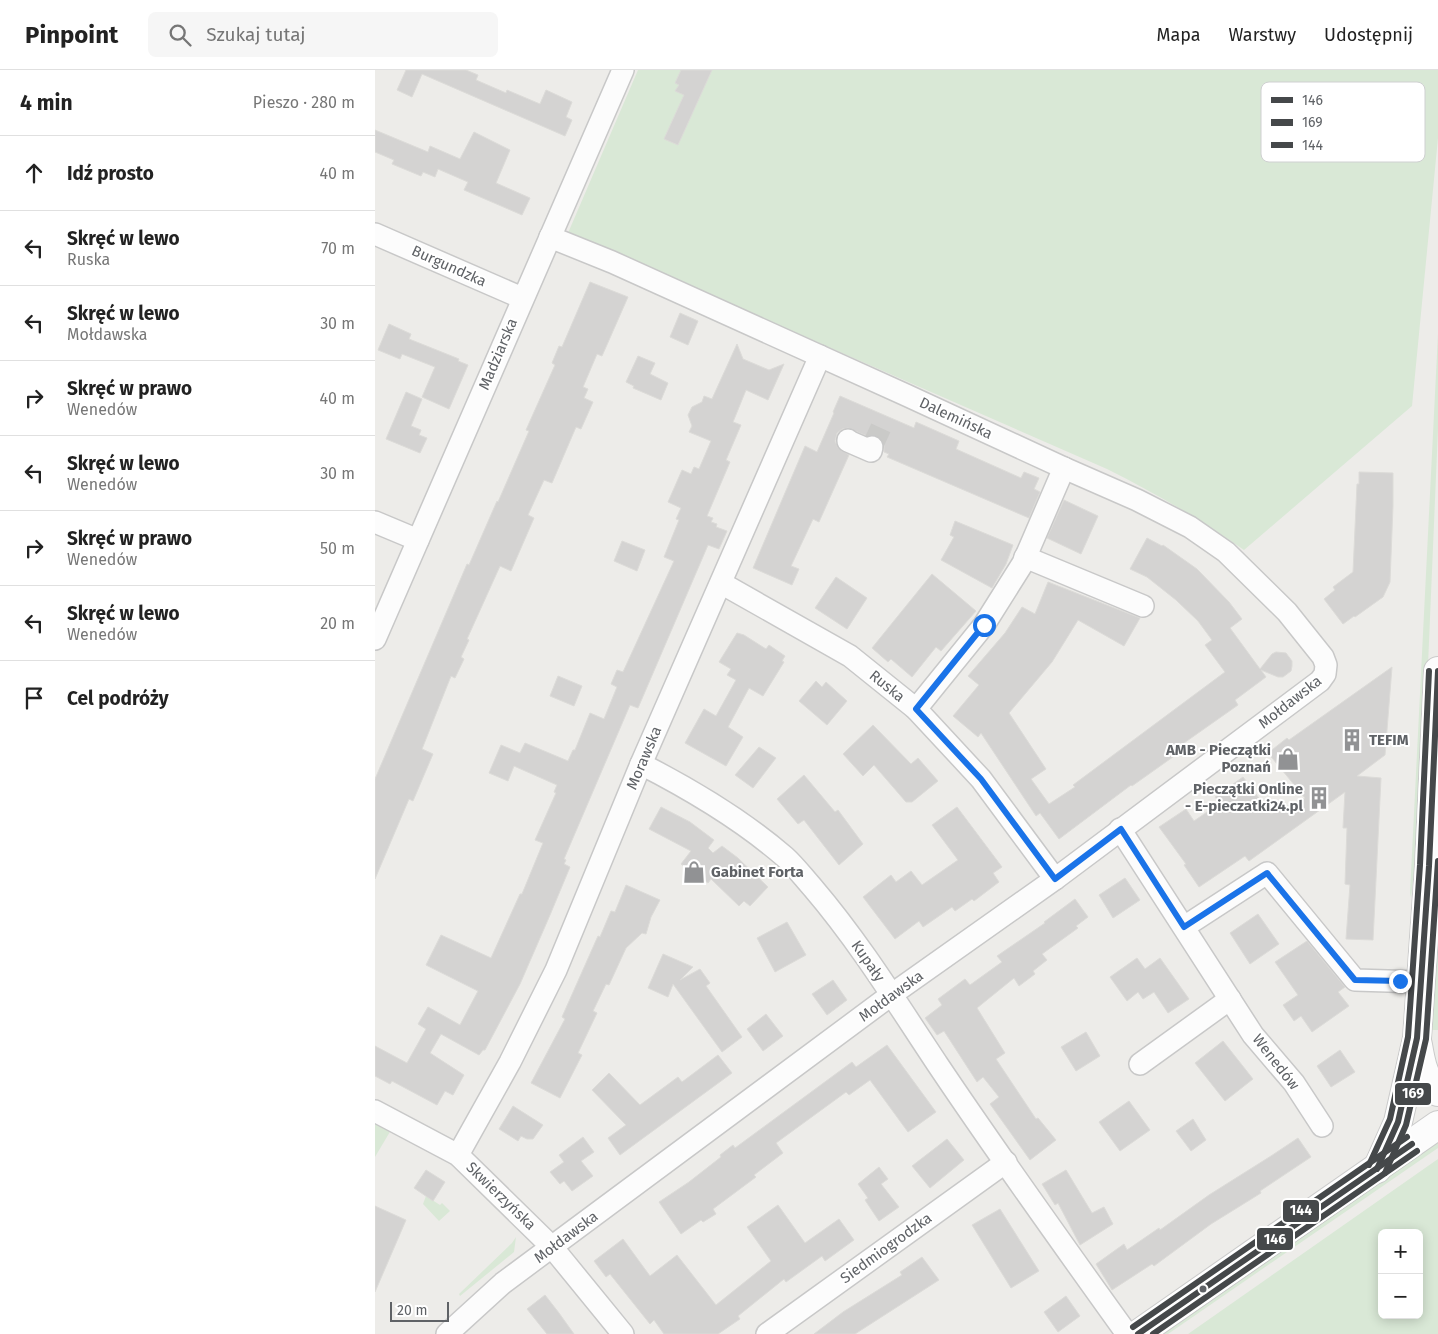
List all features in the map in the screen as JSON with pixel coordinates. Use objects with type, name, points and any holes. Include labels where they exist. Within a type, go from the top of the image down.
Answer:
[{"type":"street","name":"Madziarska","points":[[375,639],[623,70]]},
{"type":"street","name":"Burgundzka","points":[[375,234],[522,298]]},
{"type":"street","name":"Dalemińska","points":[[550,237],[612,262],[820,356],[1137,500],[1190,527],[1226,552],[1287,612],[1323,657]]},
{"type":"street","name":"Morawska","points":[[458,1154],[509,1062],[555,970],[641,764],[820,356]]},
{"type":"street","points":[[848,440],[848,442],[871,451],[872,447]]},
{"type":"street","points":[[916,709],[984,625],[1025,557],[1064,468]]},
{"type":"street","points":[[375,522],[418,540]]},
{"type":"street","points":[[1025,557],[1143,606]]},
{"type":"street","name":"Ruska","points":[[721,583],[850,656],[916,709],[981,779],[1055,879]]},
{"type":"street","name":"Mołdawska","points":[[447,1334],[503,1283],[891,995],[1055,879],[1320,681],[1325,674],[1326,665],[1323,657]]},
{"type":"street","points":[[1377,1169],[1398,1122],[1417,1038],[1432,808],[1438,672]]},
{"type":"street","name":"Kupały","points":[[641,764],[717,805],[786,858],[833,913],[1127,1334]]},
{"type":"street","name":"Wenedów","points":[[1121,829],[1253,1035],[1293,1083],[1321,1126]]},
{"type":"street","points":[[1184,927],[1267,873],[1355,980],[1421,982]]},
{"type":"street","points":[[1140,1064],[1230,999]]},
{"type":"street","points":[[1417,1038],[1426,1077],[1438,1092]]},
{"type":"street","name":"Skwierzyńska","points":[[375,1110],[458,1154],[552,1247],[623,1334]]},
{"type":"street","points":[[1138,1334],[1438,1125]]},
{"type":"street","name":"Siedmiogrodzka","points":[[767,1334],[1006,1162]]},
{"type":"green space","points":[[638,70],[1438,70],[1438,138],[1412,406],[1244,550],[1177,507],[1107,469],[568,233]]},
{"type":"green space","points":[[1438,334],[1438,429],[1422,804],[1411,898],[1410,893]]},
{"type":"green space","points":[[1438,888],[1438,1030],[1432,1030]]},
{"type":"green space","points":[[377,1121],[391,1130],[375,1157],[375,1125]]},
{"type":"green space","points":[[1438,1139],[1438,1148],[1168,1334],[1157,1334]]},
{"type":"green space","points":[[1438,1159],[1438,1334],[1188,1334]]},
{"type":"green space","points":[[426,1196],[440,1205],[442,1203],[450,1211],[439,1221],[423,1204]]},
{"type":"green space","points":[[516,1237],[514,1252],[460,1296],[459,1294]]},
{"type":"building","points":[[406,70],[466,70],[478,75],[476,80],[506,93],[507,90],[540,104],[546,90],[572,102],[566,117],[572,120],[565,136],[422,74],[412,97],[397,90]]},
{"type":"building","points":[[681,70],[712,70],[678,145],[664,139],[684,95],[675,91],[679,85],[675,83]]},
{"type":"building","points":[[375,130],[428,152],[430,146],[460,159],[474,132],[510,150],[496,183],[530,198],[522,215],[464,190],[468,182],[438,169],[435,177],[423,172],[421,176],[392,164],[394,160],[375,152]]},
{"type":"building","points":[[590,282],[628,297],[602,356],[597,354],[583,387],[588,389],[584,398],[593,402],[581,429],[576,427],[552,483],[544,480],[528,515],[534,518],[511,571],[500,566],[467,639],[469,640],[461,657],[464,659],[455,678],[451,676],[422,749],[433,754],[413,801],[409,799],[375,879],[375,779],[467,564],[469,565],[529,431],[526,430],[555,365],[552,363],[559,346],[562,347]]},
{"type":"building","points":[[680,313],[698,321],[688,345],[670,337]]},
{"type":"building","points":[[389,324],[411,334],[409,339],[459,359],[458,361],[468,365],[449,409],[422,397],[435,367],[402,354],[400,359],[378,350]]},
{"type":"building","points":[[737,344],[743,359],[769,370],[784,364],[768,400],[746,390],[733,422],[741,425],[726,460],[730,462],[707,516],[713,518],[711,522],[717,524],[716,527],[727,531],[719,549],[708,545],[638,708],[630,705],[564,859],[566,860],[564,864],[570,867],[550,915],[520,984],[485,1050],[479,1055],[441,1034],[430,1053],[464,1075],[453,1095],[445,1091],[437,1105],[392,1081],[390,1084],[375,1076],[375,1046],[407,1063],[426,1029],[418,1024],[428,1007],[460,1025],[478,991],[426,965],[441,935],[491,958],[520,894],[522,894],[543,843],[535,840],[556,793],[554,792],[557,785],[514,766],[508,781],[489,773],[501,745],[520,753],[525,743],[568,761],[573,750],[575,750],[590,713],[604,719],[617,687],[611,684],[617,670],[623,672],[674,561],[664,557],[679,520],[676,519],[681,508],[668,502],[682,470],[691,474],[694,467],[699,469],[711,441],[689,432],[692,426],[688,415],[692,407],[702,402],[704,396],[712,399]]},
{"type":"building","points":[[638,356],[655,363],[650,374],[668,383],[661,400],[633,388],[634,386],[626,382]]},
{"type":"building","points":[[406,392],[422,399],[411,426],[421,430],[419,435],[427,438],[420,453],[386,439]]},
{"type":"building","points":[[840,396],[914,428],[916,422],[959,441],[956,449],[1021,478],[1024,472],[1039,478],[1034,489],[1040,492],[1029,518],[887,457],[889,454],[884,452],[884,444],[875,435],[867,436],[848,428],[842,429],[837,433],[835,441],[838,448],[849,455],[819,522],[813,519],[791,566],[799,569],[792,585],[753,568],[805,446],[817,452]]},
{"type":"building","points":[[1359,472],[1393,473],[1390,582],[1383,597],[1343,624],[1324,599],[1335,590],[1333,587],[1353,572]]},
{"type":"building","points":[[1064,500],[1098,516],[1081,554],[1047,538]]},
{"type":"building","points":[[955,521],[1013,545],[1006,564],[992,588],[941,560],[954,537],[950,535]]},
{"type":"building","points":[[1147,538],[1163,545],[1197,569],[1229,602],[1242,619],[1230,628],[1260,669],[1272,654],[1276,652],[1286,653],[1292,661],[1291,671],[1283,677],[1278,677],[1261,670],[1266,677],[1235,700],[1238,705],[1184,743],[1187,747],[1131,785],[1059,839],[1040,813],[1036,816],[981,733],[978,737],[953,716],[979,685],[968,676],[1005,633],[1022,607],[1035,614],[1048,582],[1140,618],[1124,646],[1078,620],[1052,662],[1009,713],[1046,769],[1031,779],[1049,804],[1075,787],[1073,785],[1225,672],[1205,645],[1212,640],[1198,621],[1176,600],[1147,577],[1130,569]]},
{"type":"building","points":[[622,541],[645,550],[637,571],[614,561]]},
{"type":"building","points":[[932,574],[976,611],[941,651],[936,647],[912,677],[891,659],[888,662],[872,648]]},
{"type":"building","points":[[836,577],[867,598],[847,629],[815,608]]},
{"type":"building","points":[[737,633],[744,635],[766,649],[769,645],[785,656],[782,661],[784,662],[763,696],[749,688],[728,727],[743,737],[726,766],[685,743],[704,709],[716,716],[736,680],[727,675],[731,669],[719,662]]},
{"type":"building","points":[[1392,667],[1385,755],[1357,776],[1381,778],[1373,940],[1346,939],[1350,885],[1345,884],[1347,828],[1343,828],[1345,792],[1249,861],[1245,856],[1199,887],[1184,865],[1186,864],[1159,827],[1186,809],[1194,821],[1220,803],[1215,797],[1243,777],[1271,814],[1305,798],[1268,753]]},
{"type":"building","points":[[558,676],[582,686],[574,706],[550,696]]},
{"type":"building","points":[[816,681],[822,687],[826,682],[847,701],[827,725],[799,701]]},
{"type":"building","points":[[873,725],[911,764],[918,758],[938,781],[912,802],[906,802],[874,765],[863,776],[843,754]]},
{"type":"building","points":[[759,747],[776,758],[753,788],[735,775]]},
{"type":"building","points":[[804,775],[835,812],[838,810],[863,844],[839,865],[804,820],[798,824],[777,799]]},
{"type":"building","points":[[661,807],[690,822],[714,840],[708,848],[713,853],[722,846],[738,858],[768,887],[750,906],[744,901],[739,906],[711,879],[708,883],[681,864],[691,851],[649,829]]},
{"type":"building","points":[[957,807],[1002,867],[993,873],[999,882],[974,901],[972,899],[955,911],[952,907],[923,927],[919,921],[895,939],[863,897],[891,875],[896,882],[911,871],[922,885],[958,860],[932,825]]},
{"type":"building","points":[[1125,878],[1140,900],[1113,918],[1099,895]]},
{"type":"building","points":[[626,885],[660,900],[651,917],[646,934],[642,933],[626,948],[609,985],[606,984],[593,1011],[597,1013],[578,1053],[582,1055],[560,1098],[531,1083],[565,1019],[562,1017],[598,936],[600,937],[611,911],[615,912]]},
{"type":"building","points":[[1075,899],[1088,917],[1076,926],[1078,928],[1042,954],[1047,960],[1033,971],[1035,974],[1019,986],[1014,978],[977,1008],[1005,1053],[996,1059],[1036,1119],[1038,1118],[1056,1140],[1030,1160],[990,1104],[999,1097],[983,1077],[977,1082],[944,1031],[937,1035],[925,1018],[942,1005],[938,999],[965,979],[970,985],[1002,962],[997,956],[1045,923]]},
{"type":"building","points":[[1258,914],[1279,944],[1250,964],[1230,933]]},
{"type":"building","points":[[787,922],[806,955],[775,972],[757,938]]},
{"type":"building","points":[[1307,941],[1345,987],[1338,992],[1349,1006],[1312,1032],[1301,1016],[1294,1021],[1283,1005],[1298,995],[1275,962]]},
{"type":"building","points":[[663,954],[693,967],[680,980],[700,969],[710,983],[706,986],[742,1037],[722,1052],[673,984],[668,997],[648,988]]},
{"type":"building","points":[[1137,958],[1145,969],[1160,958],[1189,999],[1168,1013],[1154,992],[1143,999],[1138,992],[1127,1001],[1110,977]]},
{"type":"building","points":[[833,980],[847,1000],[827,1015],[812,994]]},
{"type":"building","points":[[766,1014],[783,1036],[763,1051],[747,1029]]},
{"type":"building","points":[[1086,1032],[1100,1056],[1076,1071],[1061,1047]]},
{"type":"building","points":[[1223,1041],[1253,1079],[1225,1101],[1195,1063]]},
{"type":"building","points":[[887,1045],[936,1112],[908,1132],[870,1080],[849,1095],[846,1092],[776,1143],[783,1153],[754,1175],[756,1177],[713,1209],[716,1214],[703,1222],[701,1220],[681,1234],[659,1202],[689,1182],[733,1145],[735,1148],[852,1062],[856,1067]]},
{"type":"building","points":[[1340,1050],[1355,1072],[1331,1087],[1317,1066]]},
{"type":"building","points":[[718,1055],[732,1073],[620,1155],[608,1138],[626,1125],[592,1090],[609,1073],[640,1105],[678,1077],[682,1082]]},
{"type":"building","points":[[1129,1101],[1150,1130],[1120,1151],[1099,1122]]},
{"type":"building","points":[[513,1106],[543,1125],[533,1139],[521,1136],[518,1141],[499,1129]]},
{"type":"building","points":[[1193,1119],[1206,1140],[1191,1151],[1176,1131]]},
{"type":"building","points":[[583,1137],[594,1152],[581,1161],[593,1176],[572,1191],[564,1181],[560,1184],[550,1172],[564,1162],[559,1155]]},
{"type":"building","points":[[1298,1138],[1311,1157],[1260,1191],[1261,1193],[1211,1224],[1154,1266],[1152,1264],[1112,1290],[1096,1264],[1124,1244],[1127,1250],[1159,1228],[1160,1230],[1209,1195]]},
{"type":"building","points":[[947,1139],[964,1160],[930,1188],[912,1166]]},
{"type":"building","points":[[879,1167],[888,1179],[881,1184],[899,1207],[879,1221],[865,1200],[868,1198],[858,1184]]},
{"type":"building","points":[[426,1170],[445,1182],[433,1201],[414,1188]]},
{"type":"building","points":[[1066,1170],[1092,1213],[1104,1207],[1113,1224],[1080,1245],[1058,1203],[1055,1205],[1042,1184]]},
{"type":"building","points":[[778,1205],[805,1243],[839,1219],[854,1240],[825,1261],[822,1256],[786,1282],[784,1279],[738,1316],[740,1319],[718,1334],[664,1334],[654,1320],[650,1324],[610,1274],[606,1277],[594,1261],[623,1239],[650,1276],[677,1255],[716,1305],[771,1261],[747,1227]]},
{"type":"building","points":[[375,1206],[406,1220],[375,1292]]},
{"type":"building","points":[[1000,1209],[1039,1271],[1011,1288],[972,1225]]},
{"type":"building","points":[[922,1257],[939,1280],[855,1334],[814,1334],[843,1312],[902,1275],[900,1272]]},
{"type":"building","points":[[545,1295],[574,1334],[547,1334],[527,1309]]},
{"type":"building","points":[[1066,1296],[1080,1316],[1058,1332],[1044,1312]]},
{"type":"tunnel","points":[[872,447],[884,421]]},
{"type":"transit line","name":"144","points":[[1369,1165],[1390,1119],[1408,1037],[1420,865],[1429,671]]},
{"type":"transit line","name":"146","points":[[1377,1169],[1398,1122],[1417,1038],[1429,866],[1438,671]]},
{"type":"transit line","name":"169","points":[[1385,1173],[1406,1125],[1426,1039],[1438,861]]},
{"type":"transit line","name":"144","points":[[1133,1327],[1407,1137]]},
{"type":"transit line","name":"146","points":[[1138,1334],[1412,1144]]},
{"type":"transit line","name":"169","points":[[1153,1334],[1417,1151]]},
{"type":"place","name":"TEFIM","points":[[1352,740]]},
{"type":"place","name":"AMB - Pieczątki Poznań","points":[[1288,759]]},
{"type":"place","name":"Pieczątki Online - E-pieczatki24.pl","points":[[1319,798]]},
{"type":"place","name":"Gabinet Forta","points":[[694,872]]},
{"type":"route","points":[[984,625],[916,709],[981,779],[1055,879],[1121,829],[1184,927],[1267,873],[1355,980],[1400,981]]}]
